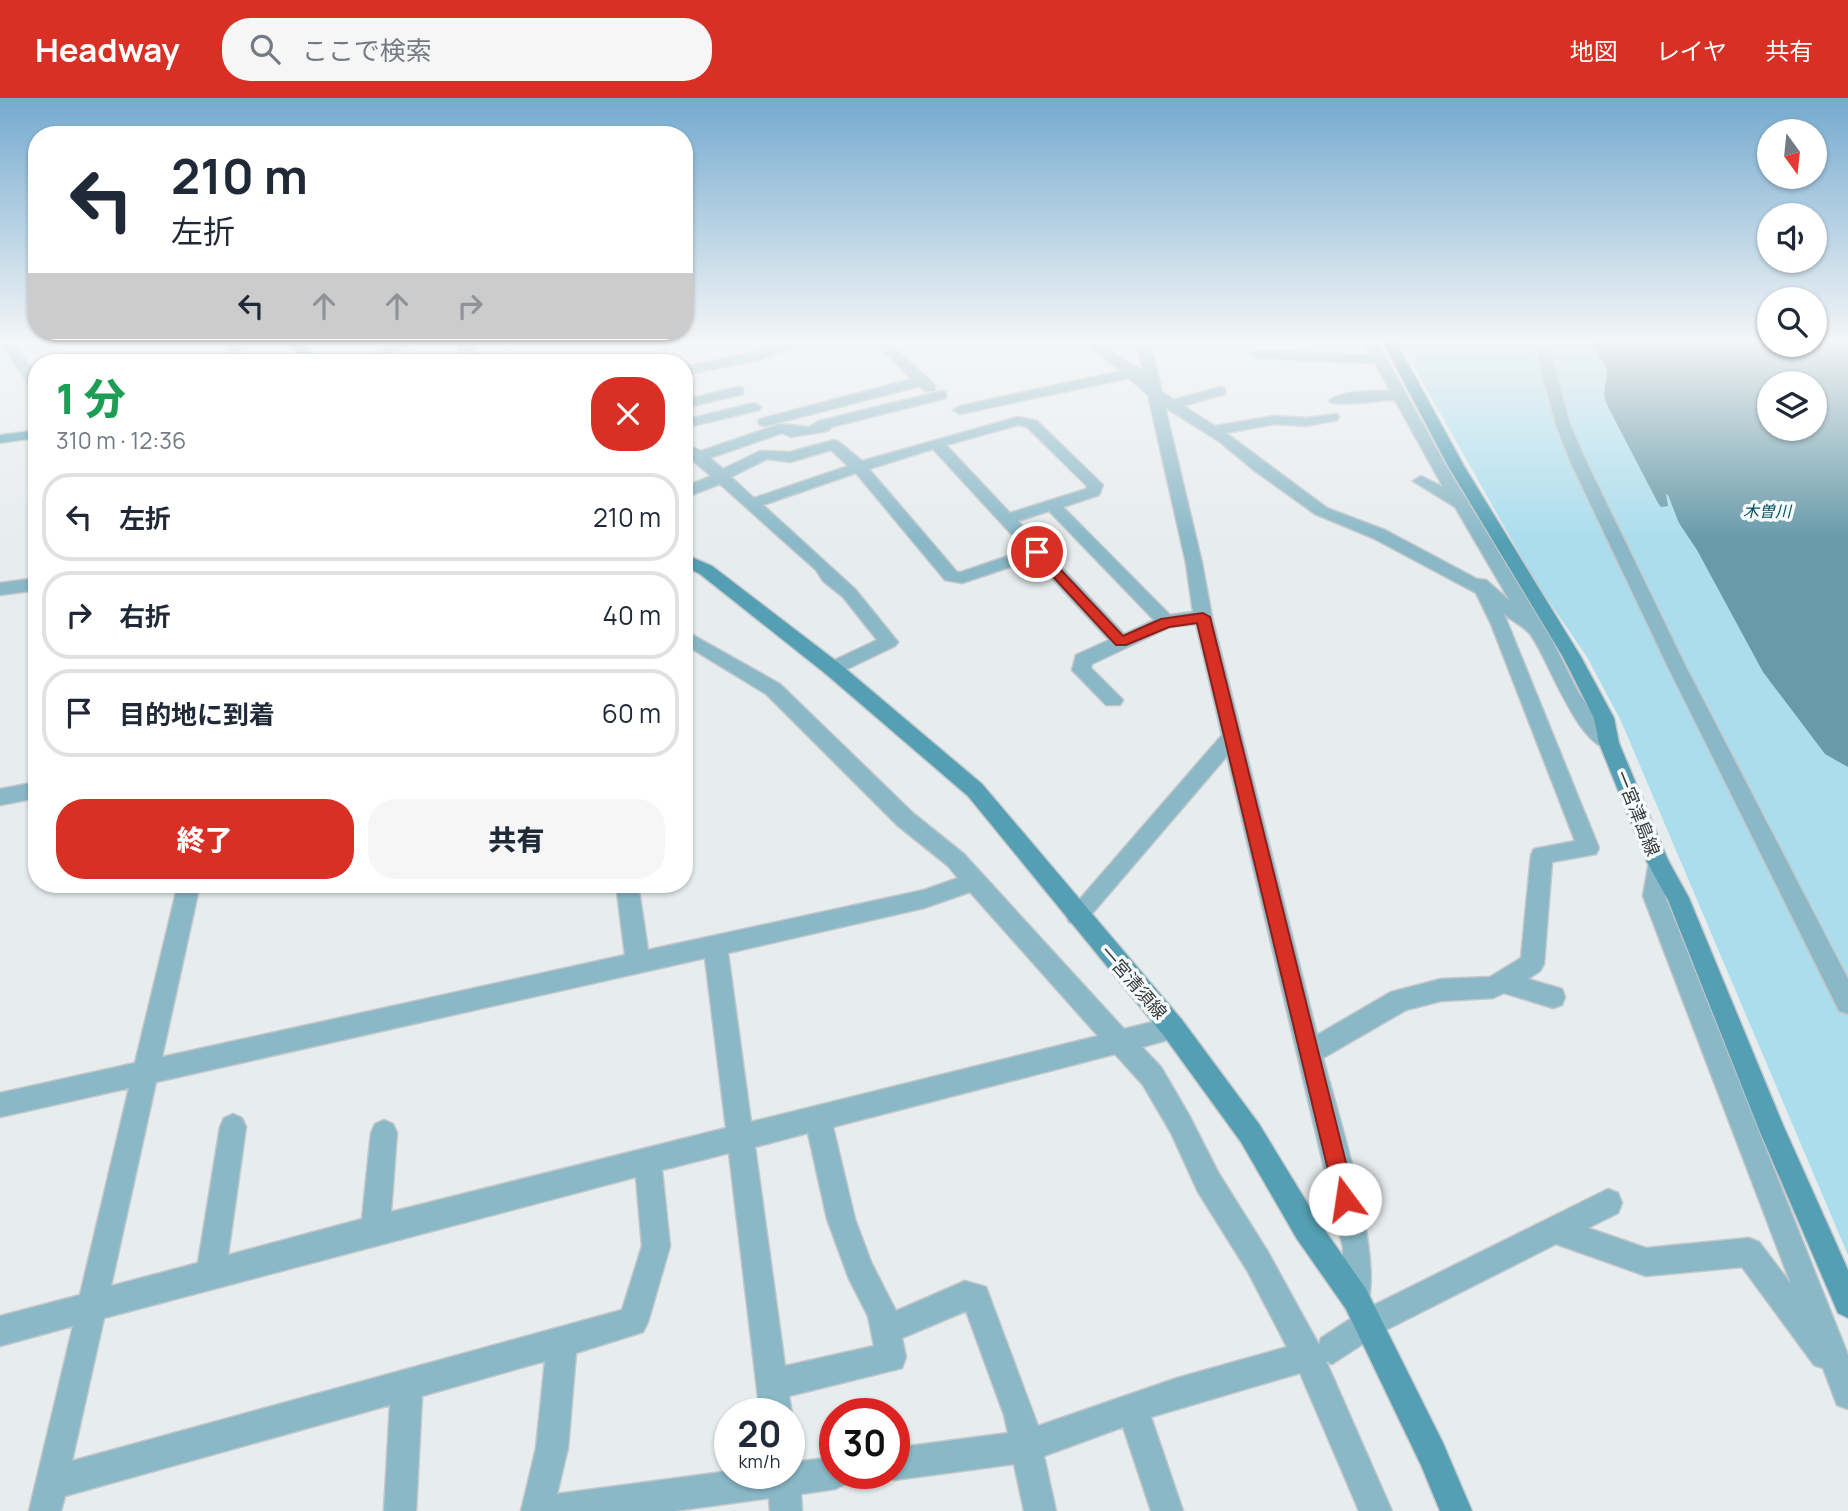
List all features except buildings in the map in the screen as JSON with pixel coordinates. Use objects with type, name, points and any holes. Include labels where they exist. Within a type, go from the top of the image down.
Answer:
[{"type":"main road","name":"一宮津島線","points":[[1418,408],[1572,657],[1604,719],[1609,743],[1658,862],[1678,898],[1773,1132],[1848,1303]]},
{"type":"main road","points":[[0,439],[28,435]]},
{"type":"main road","name":"一宮清須線","points":[[693,563],[706,570],[833,668],[975,790],[1173,1028],[1250,1133],[1307,1229],[1362,1312],[1432,1454],[1456,1511]]},
{"type":"street","points":[[693,422],[750,408]]},
{"type":"street","points":[[746,428],[821,408]]},
{"type":"street","points":[[693,451],[785,427],[791,433],[803,429],[807,432],[824,427],[824,424],[889,408]]},
{"type":"street","points":[[957,408],[981,432]]},
{"type":"street","points":[[960,410],[970,408]]},
{"type":"street","points":[[1167,408],[1203,617],[1357,1248],[1362,1312]]},
{"type":"street","points":[[1179,408],[1321,510],[1379,534],[1481,589]]},
{"type":"street","points":[[1405,408],[1587,720],[1609,743]]},
{"type":"street","points":[[1558,408],[1579,463],[1676,665],[1848,1003]]},
{"type":"street","points":[[1214,431],[1275,420],[1306,422],[1332,417]]},
{"type":"street","points":[[751,504],[936,443],[1018,421],[1032,424],[1095,485],[1093,492],[1008,519]]},
{"type":"street","points":[[936,443],[1121,642]]},
{"type":"street","points":[[693,489],[765,454],[790,457],[834,444],[859,467],[951,576],[962,579],[1037,552]]},
{"type":"street","points":[[693,454],[822,566],[829,577],[849,593],[889,642],[833,668]]},
{"type":"street","points":[[1421,481],[1461,505]]},
{"type":"street","points":[[1052,505],[1166,622]]},
{"type":"street","points":[[1308,1054],[1400,1000],[1441,990],[1493,987],[1532,964],[1542,855],[1588,848],[1500,624],[1480,584],[1524,622],[1534,627]]},
{"type":"street","points":[[0,589],[28,585]]},
{"type":"street","points":[[1113,700],[1082,670],[1083,660],[1166,622],[1203,617]]},
{"type":"street","points":[[693,641],[773,689],[905,819],[956,860],[1055,973],[1152,1076],[1181,1124],[1208,1182],[1320,1353],[1376,1511]]},
{"type":"street","points":[[1077,915],[1232,737]]},
{"type":"street","points":[[0,797],[28,792]]},
{"type":"street","points":[[1658,862],[1654,896],[1844,1383]]},
{"type":"street","points":[[0,1105],[924,899],[975,881]]},
{"type":"street","points":[[49,1497],[187,893]]},
{"type":"street","points":[[628,893],[638,962]]},
{"type":"street","points":[[715,945],[774,1398]]},
{"type":"street","points":[[1502,982],[1553,997]]},
{"type":"street","points":[[0,1331],[375,1230],[1173,1028]]},
{"type":"street","points":[[773,1384],[891,1357],[882,1313],[859,1269],[841,1219],[818,1119]]},
{"type":"street","points":[[211,1275],[233,1127]]},
{"type":"street","points":[[375,1230],[384,1133]]},
{"type":"street","points":[[49,1497],[407,1383],[633,1322],[656,1246],[648,1163]]},
{"type":"street","points":[[910,1462],[1027,1446],[1177,1393],[1320,1353],[1362,1312],[1555,1230],[1608,1203]]},
{"type":"street","points":[[1555,1230],[1646,1262],[1749,1252],[1844,1383]]},
{"type":"street","points":[[885,1330],[965,1296],[976,1297],[1020,1415],[1040,1511]]},
{"type":"street","points":[[537,1511],[552,1448],[562,1342]]},
{"type":"street","points":[[400,1511],[407,1383]]},
{"type":"street","points":[[1133,1409],[1167,1511]]},
{"type":"street","points":[[554,1511],[774,1489]]},
{"type":"shaded area","points":[[1437,408],[1643,408],[1848,759],[1848,1255],[1621,721],[1587,657],[1535,581]]},
{"type":"water","name":"木曽川","points":[[1609,408],[1757,408],[1757,441],[1827,441],[1827,408],[1848,408],[1848,767],[1825,754],[1763,672],[1697,550],[1679,523],[1666,494],[1668,506],[1661,507]]},
{"type":"route","points":[[1037,552],[1121,642],[1166,622],[1203,617],[1283,955],[1345,1199]]}]
